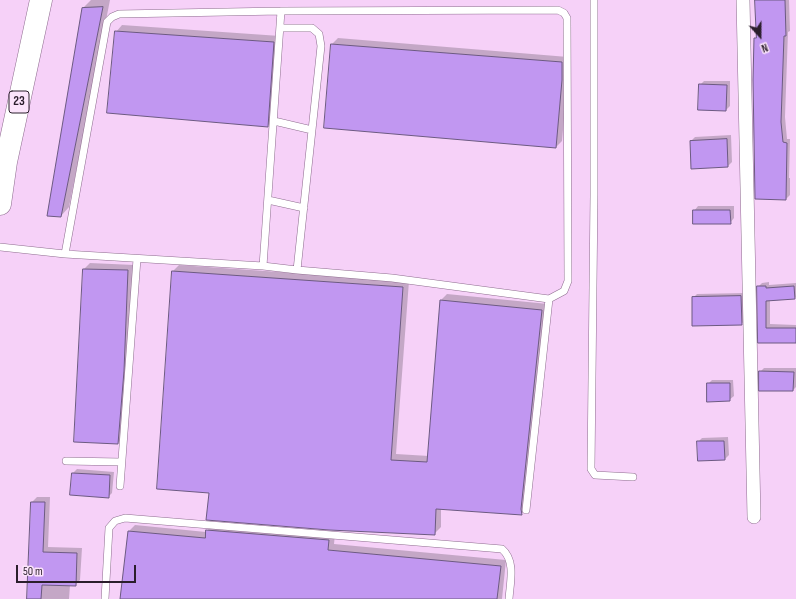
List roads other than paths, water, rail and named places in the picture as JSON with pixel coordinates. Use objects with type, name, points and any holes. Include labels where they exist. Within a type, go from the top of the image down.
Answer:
[{"type":"highway","name":"23","points":[[0,204],[6,162],[41,0]]},
{"type":"street","points":[[743,0],[754,518]]},
{"type":"lane","points":[[594,0],[592,469],[595,475],[633,477]]},
{"type":"lane","points":[[0,247],[66,254],[263,266],[392,278],[549,299],[564,290],[568,280],[567,18],[564,13],[558,10],[281,11],[118,14],[107,22],[66,254]]},
{"type":"lane","points":[[263,266],[281,11]]},
{"type":"lane","points":[[280,28],[312,28],[319,34],[321,46],[297,270]]},
{"type":"lane","points":[[274,121],[312,130]]},
{"type":"lane","points":[[268,200],[304,208]]},
{"type":"lane","points":[[120,486],[137,259]]},
{"type":"lane","points":[[526,510],[549,299]]},
{"type":"lane","points":[[66,461],[121,462]]},
{"type":"lane","points":[[105,599],[109,528],[115,521],[125,518],[502,549],[508,554],[511,568],[509,599]]}]
